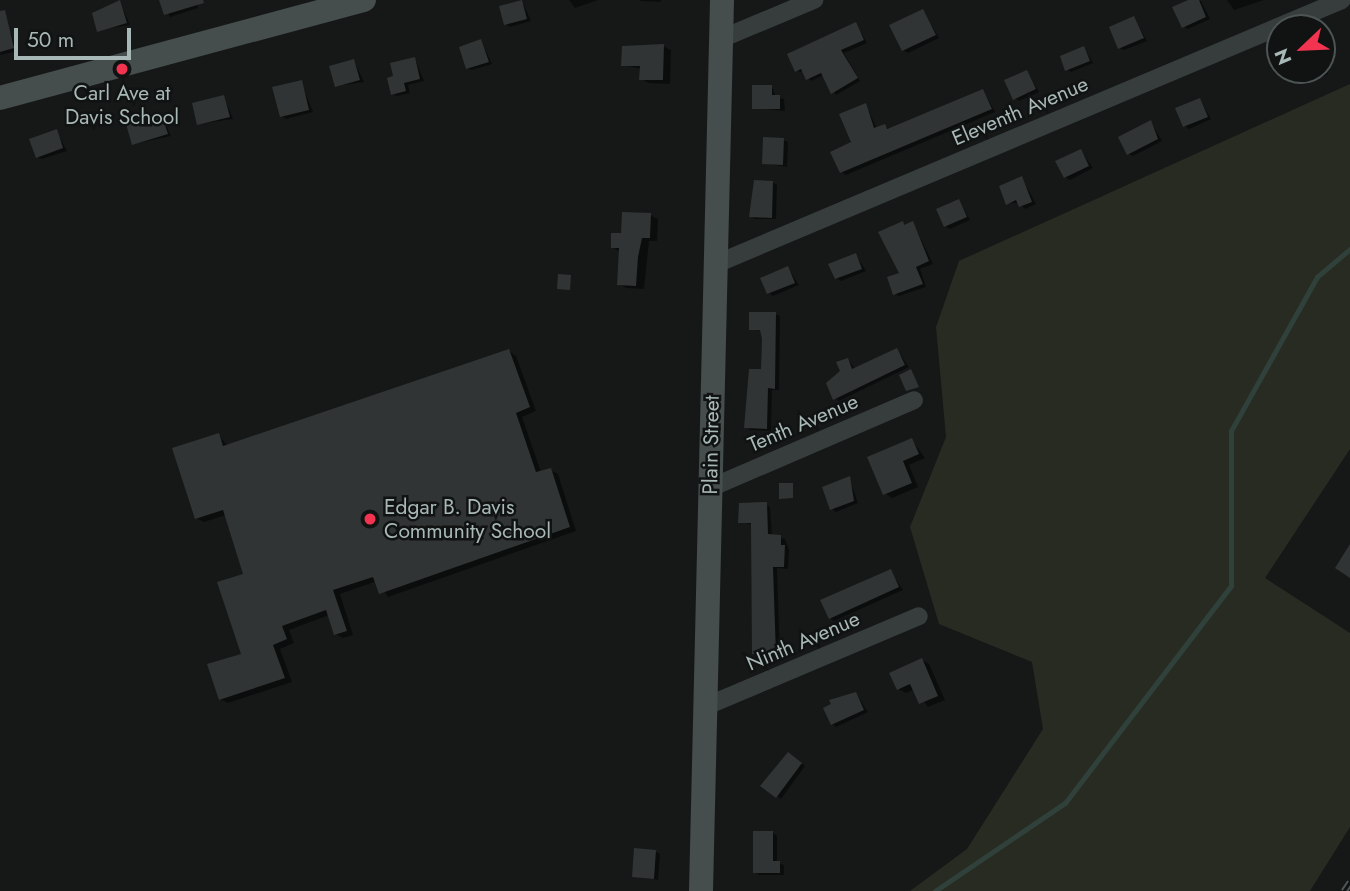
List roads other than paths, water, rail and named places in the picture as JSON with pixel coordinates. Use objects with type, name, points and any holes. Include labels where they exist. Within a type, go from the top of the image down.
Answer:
[{"type":"main road","points":[[0,98],[364,0]]},
{"type":"main road","name":"Plain Street","points":[[701,891],[722,0]]},
{"type":"street","points":[[723,38],[814,0]]},
{"type":"street","name":"Eleventh Avenue","points":[[716,264],[1342,0]]},
{"type":"street","name":"Tenth Avenue","points":[[710,488],[914,400]]},
{"type":"street","name":"Ninth Avenue","points":[[704,707],[919,616]]},
{"type":"waterway","points":[[935,891],[1065,803],[1231,586],[1231,431],[1317,277],[1350,249]]},
{"type":"railway","points":[[1344,891],[1350,882]]},
{"type":"place","name":"Carl Ave at Davis School","points":[[122,69]]},
{"type":"place","name":"Edgar B. Davis Community School","points":[[370,519]]}]
